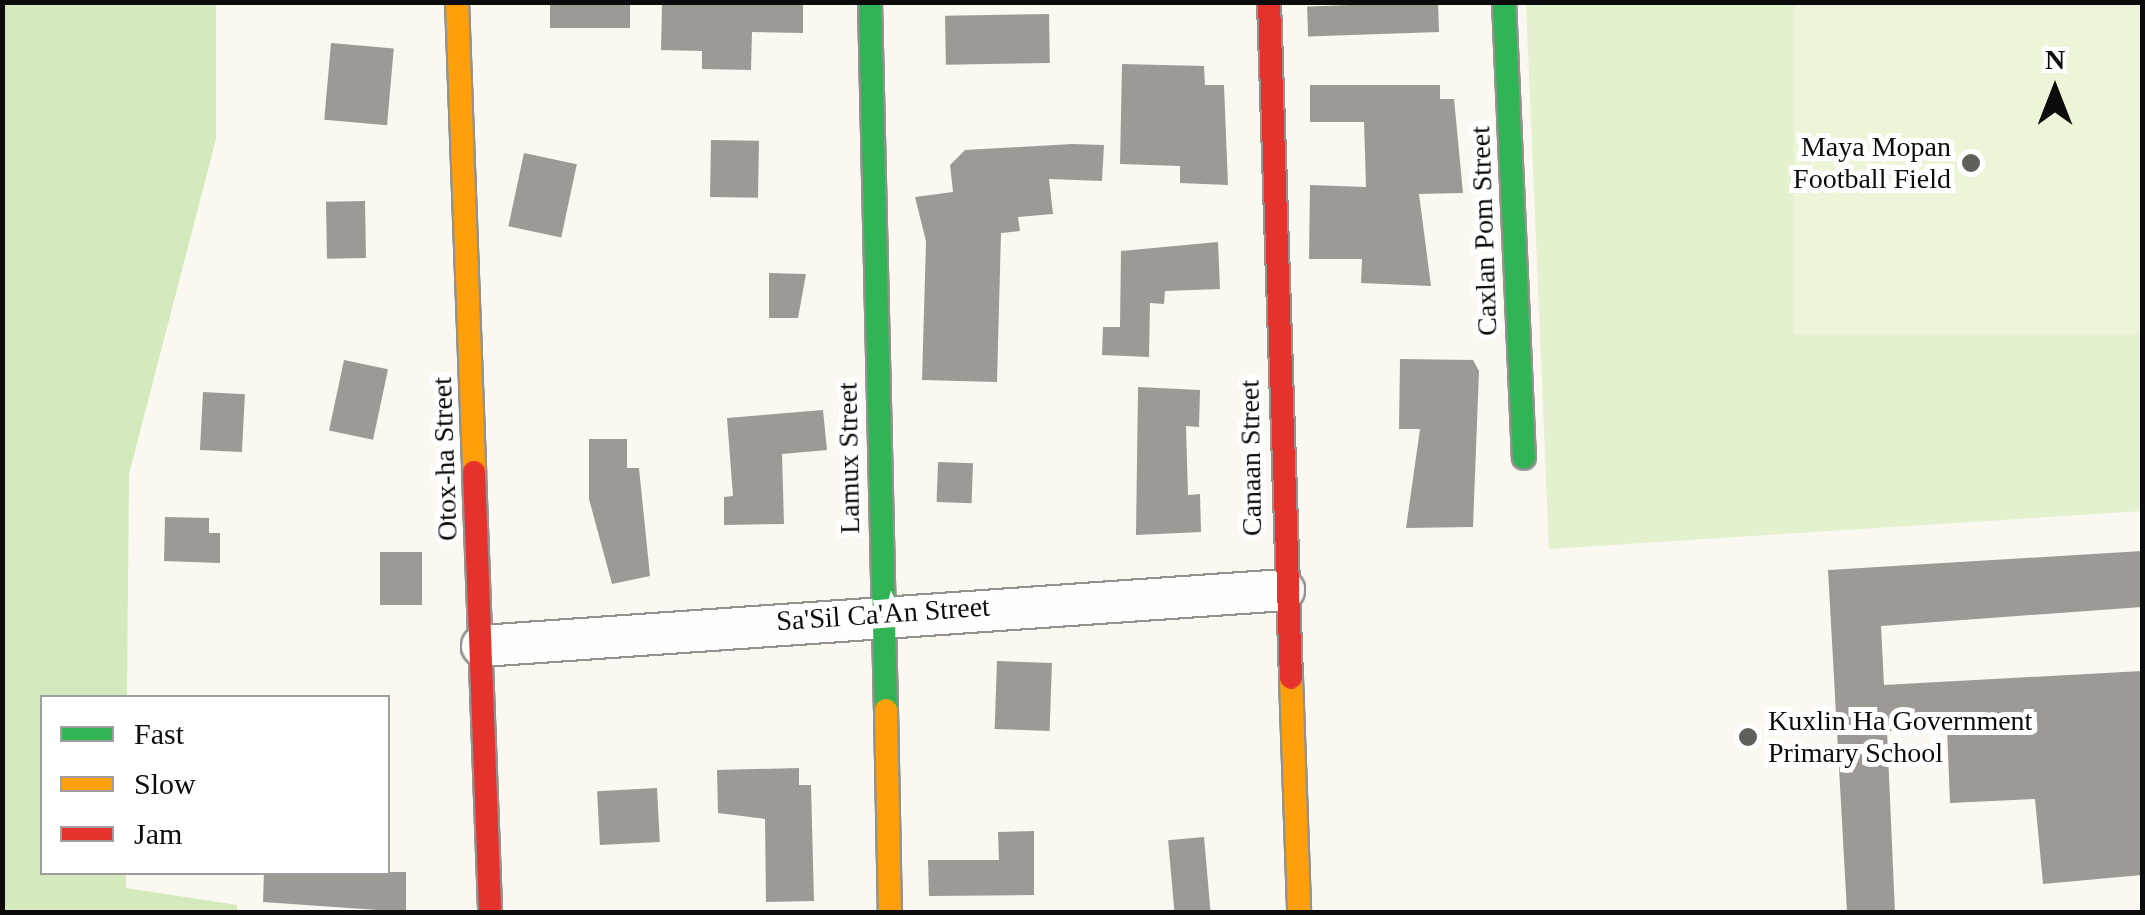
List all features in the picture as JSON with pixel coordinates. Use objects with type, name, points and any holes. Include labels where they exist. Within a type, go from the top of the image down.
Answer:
[{"type":"street","name":"Otox-ha Street","points":[[457,2],[490,912]]},
{"type":"street","name":"Lamux Street","points":[[870,2],[890,912]]},
{"type":"street","name":"Canaan Street","points":[[1270,2],[1284,590],[1299,912]]},
{"type":"street","name":"Caxlan Pom Street","points":[[1504,2],[1524,458]]},
{"type":"street","name":"Sa'Sil Ca'An Street","points":[[482,646],[882,612],[1284,590]]},
{"type":"green space","points":[[2,3],[216,3],[216,139],[129,474],[127,695],[40,695],[40,875],[126,875],[126,888],[237,905],[237,912],[3,912]]},
{"type":"green space","points":[[1526,3],[1794,3],[1805,334],[2142,323],[2142,511],[1549,549]]},
{"type":"green space","name":"Maya Mopan Football Field","points":[[1794,3],[2142,3],[2142,334],[1794,334]]},
{"type":"building","points":[[550,2],[630,2],[630,28],[550,28]]},
{"type":"building","points":[[803,2],[803,33],[752,32],[751,70],[702,69],[702,51],[661,50],[662,4]]},
{"type":"building","points":[[1438,2],[1439,32],[1308,37],[1307,7]]},
{"type":"building","points":[[1049,14],[1050,63],[946,65],[945,16]]},
{"type":"building","points":[[331,43],[394,48],[387,125],[324,120]]},
{"type":"building","points":[[1122,64],[1204,66],[1205,85],[1224,85],[1228,185],[1180,183],[1180,166],[1120,164]]},
{"type":"building","points":[[1310,85],[1440,85],[1440,99],[1454,99],[1463,193],[1419,194],[1431,286],[1361,283],[1362,259],[1309,259],[1310,185],[1366,187],[1364,122],[1310,122]]},
{"type":"building","points":[[711,140],[759,141],[758,198],[710,197]]},
{"type":"building","points":[[1104,145],[1102,181],[1049,179],[1053,214],[1018,217],[1020,231],[1001,233],[997,382],[922,380],[926,241],[915,197],[953,192],[950,165],[965,150]]},
{"type":"building","points":[[524,153],[577,164],[561,238],[508,226]]},
{"type":"building","points":[[365,201],[366,258],[327,259],[326,202]]},
{"type":"building","points":[[1218,242],[1220,289],[1165,291],[1164,304],[1150,303],[1149,357],[1102,355],[1103,327],[1120,327],[1121,251]]},
{"type":"building","points":[[769,273],[806,274],[798,318],[769,318]]},
{"type":"building","points":[[1400,359],[1473,360],[1479,371],[1473,527],[1406,528],[1420,429],[1399,429]]},
{"type":"building","points":[[344,360],[388,369],[373,440],[329,430]]},
{"type":"building","points":[[1138,387],[1200,390],[1199,427],[1186,426],[1188,495],[1200,494],[1201,532],[1136,535]]},
{"type":"building","points":[[203,392],[245,394],[242,452],[200,450]]},
{"type":"building","points":[[823,410],[827,450],[782,454],[784,524],[724,525],[724,497],[733,496],[727,418]]},
{"type":"building","points":[[589,439],[627,439],[627,468],[639,468],[650,576],[612,584],[589,499]]},
{"type":"building","points":[[938,462],[973,463],[972,503],[937,502]]},
{"type":"building","points":[[165,517],[209,518],[209,533],[220,533],[220,563],[164,561]]},
{"type":"building","points":[[2142,551],[2142,607],[1881,626],[1884,685],[2142,671],[2142,875],[2043,884],[2035,799],[1950,803],[1947,728],[1887,731],[1895,912],[1847,912],[1828,570]]},
{"type":"building","points":[[380,552],[422,552],[422,605],[380,605]]},
{"type":"building","points":[[997,661],[1052,663],[1050,731],[995,729]]},
{"type":"building","points":[[799,768],[799,785],[811,785],[814,901],[766,902],[765,819],[718,813],[717,770]]},
{"type":"building","points":[[657,788],[660,842],[600,845],[597,791]]},
{"type":"building","points":[[1034,831],[1034,895],[929,896],[928,860],[999,860],[998,832]]},
{"type":"building","points":[[1204,837],[1211,912],[1174,912],[1168,840]]},
{"type":"building","points":[[406,872],[406,912],[263,902],[264,875]]},
{"type":"traffic: fast","points":[[870,2],[886,710]]},
{"type":"traffic: fast","points":[[1504,2],[1524,458]]},
{"type":"traffic: slow","points":[[457,2],[474,472]]},
{"type":"traffic: slow","points":[[1291,678],[1299,912]]},
{"type":"traffic: slow","points":[[886,710],[890,912]]},
{"type":"traffic: jam","points":[[1269,2],[1291,678]]},
{"type":"traffic: jam","points":[[474,472],[490,912]]},
{"type":"place","name":"Maya Mopan Football Field","points":[[1971,163]]},
{"type":"place","name":"Kuxlin Ha Government Primary School","points":[[1748,737]]}]
